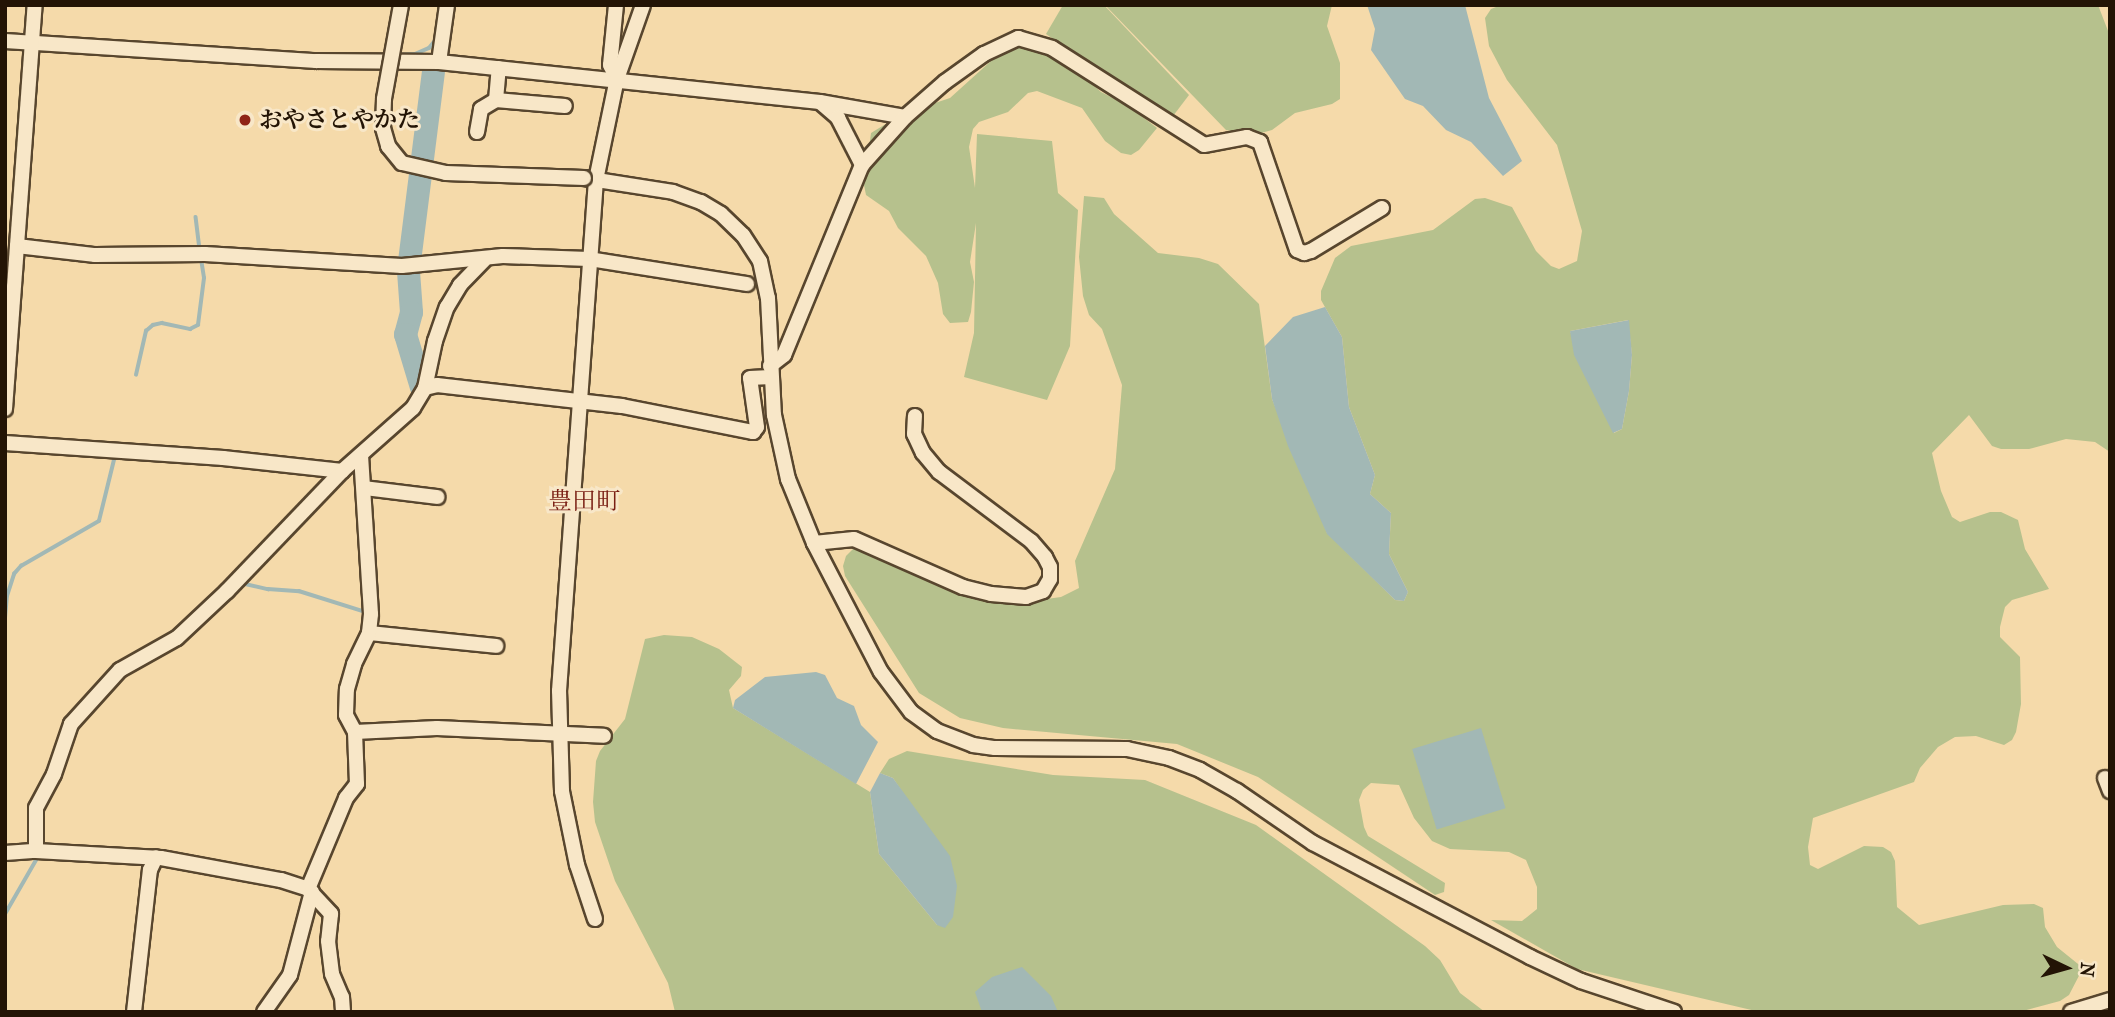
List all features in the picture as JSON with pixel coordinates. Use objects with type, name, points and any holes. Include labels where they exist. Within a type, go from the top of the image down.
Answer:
[{"type":"street","points":[[5,409],[35,5]]},
{"type":"street","points":[[401,5],[384,99],[383,128],[388,146],[402,163],[446,173],[590,179],[673,192],[701,202],[722,214],[743,235],[760,261],[768,298],[774,415],[788,479],[814,543],[895,694],[937,731],[973,745],[995,748],[1127,749],[1169,758],[1200,770],[1237,790],[1313,844],[1530,957],[1591,985],[1674,1012]]},
{"type":"street","points":[[439,62],[447,5]]},
{"type":"street","points":[[616,5],[610,65],[617,79]]},
{"type":"street","points":[[595,919],[577,865],[562,791],[559,733],[581,402],[589,259],[590,179],[617,79],[643,5]]},
{"type":"street","points":[[425,388],[437,385],[581,402],[753,432],[757,426],[750,378],[770,372],[784,355],[862,165],[905,117],[984,54],[1017,38],[1052,48],[1204,145],[1247,137],[1260,142],[1297,250],[1304,253],[1311,251],[1381,208]]},
{"type":"street","points":[[5,41],[316,61],[439,62],[820,102],[905,117]]},
{"type":"street","points":[[496,100],[499,68]]},
{"type":"street","points":[[477,132],[481,108],[496,100],[565,106]]},
{"type":"street","points":[[820,102],[838,118],[862,165]]},
{"type":"street","points":[[17,246],[94,255],[205,254],[402,266],[484,260],[503,256],[589,259],[747,284]]},
{"type":"street","points":[[36,850],[36,808],[54,774],[64,738],[78,715],[120,670],[177,638],[227,591],[342,471],[412,408],[425,388],[435,341],[447,307],[460,285],[484,260]]},
{"type":"street","points":[[814,543],[854,539],[964,587],[991,594],[1026,597],[1043,592],[1050,579],[1050,567],[1045,557],[1031,541],[939,472],[923,453],[914,434],[915,416]]},
{"type":"street","points":[[5,443],[223,458],[342,471]]},
{"type":"street","points":[[264,1012],[290,975],[310,890],[346,798],[357,784],[355,732],[346,715],[347,690],[354,664],[369,633],[371,614],[361,455]]},
{"type":"street","points":[[364,488],[437,497]]},
{"type":"street","points":[[369,633],[496,646]]},
{"type":"street","points":[[355,732],[437,728],[604,736]]},
{"type":"street","points":[[5,853],[36,850],[156,857],[281,880],[310,890],[331,914],[328,941],[331,963],[342,996],[343,1012]]},
{"type":"street","points":[[134,1012],[150,870],[156,857]]},
{"type":"street","points":[[2071,1012],[2110,1000]]},
{"type":"green space","points":[[1063,5],[1104,5],[1189,95],[1170,120],[1046,34]]},
{"type":"green space","points":[[1105,5],[1332,5],[1327,26],[1340,63],[1340,99],[1332,104],[1295,113],[1272,130],[1254,135],[1226,130]]},
{"type":"green space","points":[[1501,5],[2098,5],[2110,36],[2110,452],[2095,442],[2066,439],[2029,449],[2001,449],[1992,446],[1969,415],[1932,453],[1941,491],[1952,517],[1960,522],[1990,512],[2001,512],[2018,520],[2025,549],[2049,589],[2012,600],[2005,607],[2000,627],[2000,637],[2020,657],[2021,704],[2016,732],[2012,740],[2004,745],[1976,736],[1955,737],[1938,747],[1920,768],[1914,782],[1813,818],[1808,847],[1810,865],[1818,869],[1864,846],[1883,847],[1891,852],[1895,861],[1897,907],[1919,925],[2003,905],[2034,904],[2043,908],[2045,927],[2057,947],[2083,968],[2069,995],[2060,1001],[2019,1012],[1760,1012],[1577,969],[1491,920],[1522,921],[1537,909],[1537,887],[1526,860],[1509,852],[1450,849],[1432,841],[1414,818],[1399,785],[1371,783],[1363,790],[1359,800],[1364,827],[1368,836],[1445,883],[1444,892],[1435,895],[1258,777],[1177,744],[1003,728],[960,718],[919,693],[845,576],[843,566],[846,556],[854,548],[863,547],[914,571],[1032,601],[1061,597],[1079,588],[1075,561],[1115,469],[1122,385],[1102,329],[1089,315],[1083,296],[1079,257],[1084,196],[1104,198],[1114,214],[1158,253],[1199,258],[1218,264],[1259,304],[1272,399],[1327,533],[1395,600],[1404,601],[1408,592],[1389,554],[1391,513],[1370,494],[1375,475],[1349,407],[1342,337],[1321,300],[1321,291],[1335,258],[1351,246],[1433,230],[1475,199],[1485,198],[1512,207],[1536,251],[1551,266],[1559,269],[1577,261],[1582,231],[1557,145],[1507,80],[1489,46],[1485,18],[1491,9]],"holes":[[[1628,320],[1632,355],[1622,429],[1614,433],[1570,331]]]},
{"type":"green space","points":[[1032,41],[1072,65],[1101,92],[1127,105],[1157,128],[1139,150],[1131,155],[1121,153],[1105,141],[1082,108],[1037,91],[1028,93],[1008,112],[979,122],[973,129],[969,147],[975,188],[977,134],[1052,141],[1058,193],[1078,210],[1070,346],[1047,400],[964,377],[974,333],[976,223],[970,262],[974,282],[971,312],[968,322],[950,323],[943,314],[938,283],[926,256],[898,228],[889,211],[866,195],[864,185],[871,133],[902,114],[950,98],[1012,42]]},
{"type":"green space","points":[[664,635],[692,637],[719,649],[742,667],[741,676],[729,690],[733,708],[870,792],[879,854],[937,925],[918,815],[893,778],[880,773],[889,759],[907,751],[1053,775],[1145,780],[1256,825],[1425,946],[1440,960],[1460,993],[1485,1012],[675,1012],[668,983],[615,881],[595,822],[593,802],[596,761],[600,751],[625,719],[645,639]]},
{"type":"water","points":[[1367,5],[1465,5],[1489,98],[1522,161],[1503,176],[1471,142],[1446,130],[1423,106],[1405,99],[1371,50],[1375,29]]},
{"type":"water","points":[[1325,307],[1342,337],[1349,407],[1375,475],[1370,494],[1391,513],[1389,554],[1408,592],[1404,601],[1395,600],[1327,534],[1288,446],[1272,399],[1265,346],[1293,317]]},
{"type":"water","points":[[1629,320],[1632,355],[1629,391],[1622,429],[1613,433],[1574,355],[1570,331]]},
{"type":"water","points":[[816,672],[825,675],[837,698],[854,706],[861,725],[878,742],[856,784],[733,708],[735,700],[765,677]]},
{"type":"water","points":[[1481,728],[1506,808],[1437,829],[1412,749]]},
{"type":"water","points":[[880,773],[893,778],[950,856],[957,886],[953,917],[945,928],[937,925],[879,854],[870,792]]},
{"type":"water","points":[[1022,967],[1051,996],[1058,1012],[982,1012],[975,992],[992,977]]},
{"type":"waterway","points":[[396,55],[415,54],[429,48],[437,38]]},
{"type":"waterway","points":[[211,48],[252,50]]},
{"type":"waterway","points":[[409,261],[433,72]]},
{"type":"waterway","points":[[196,217],[200,248]]},
{"type":"waterway","points":[[136,375],[146,331],[153,325],[162,323],[190,329],[198,325],[204,278],[201,258]]},
{"type":"waterway","points":[[408,271],[411,312],[405,334],[421,387]]},
{"type":"waterway","points":[[5,618],[7,596],[14,574],[21,566],[99,521],[115,456]]},
{"type":"waterway","points":[[241,583],[268,589],[299,591],[366,612]]},
{"type":"waterway","points":[[5,914],[39,855]]},
{"type":"place","name":"おやさとやかた","points":[[245,120]]},
{"type":"district","name":"豊田町","points":[[584,502]]}]
